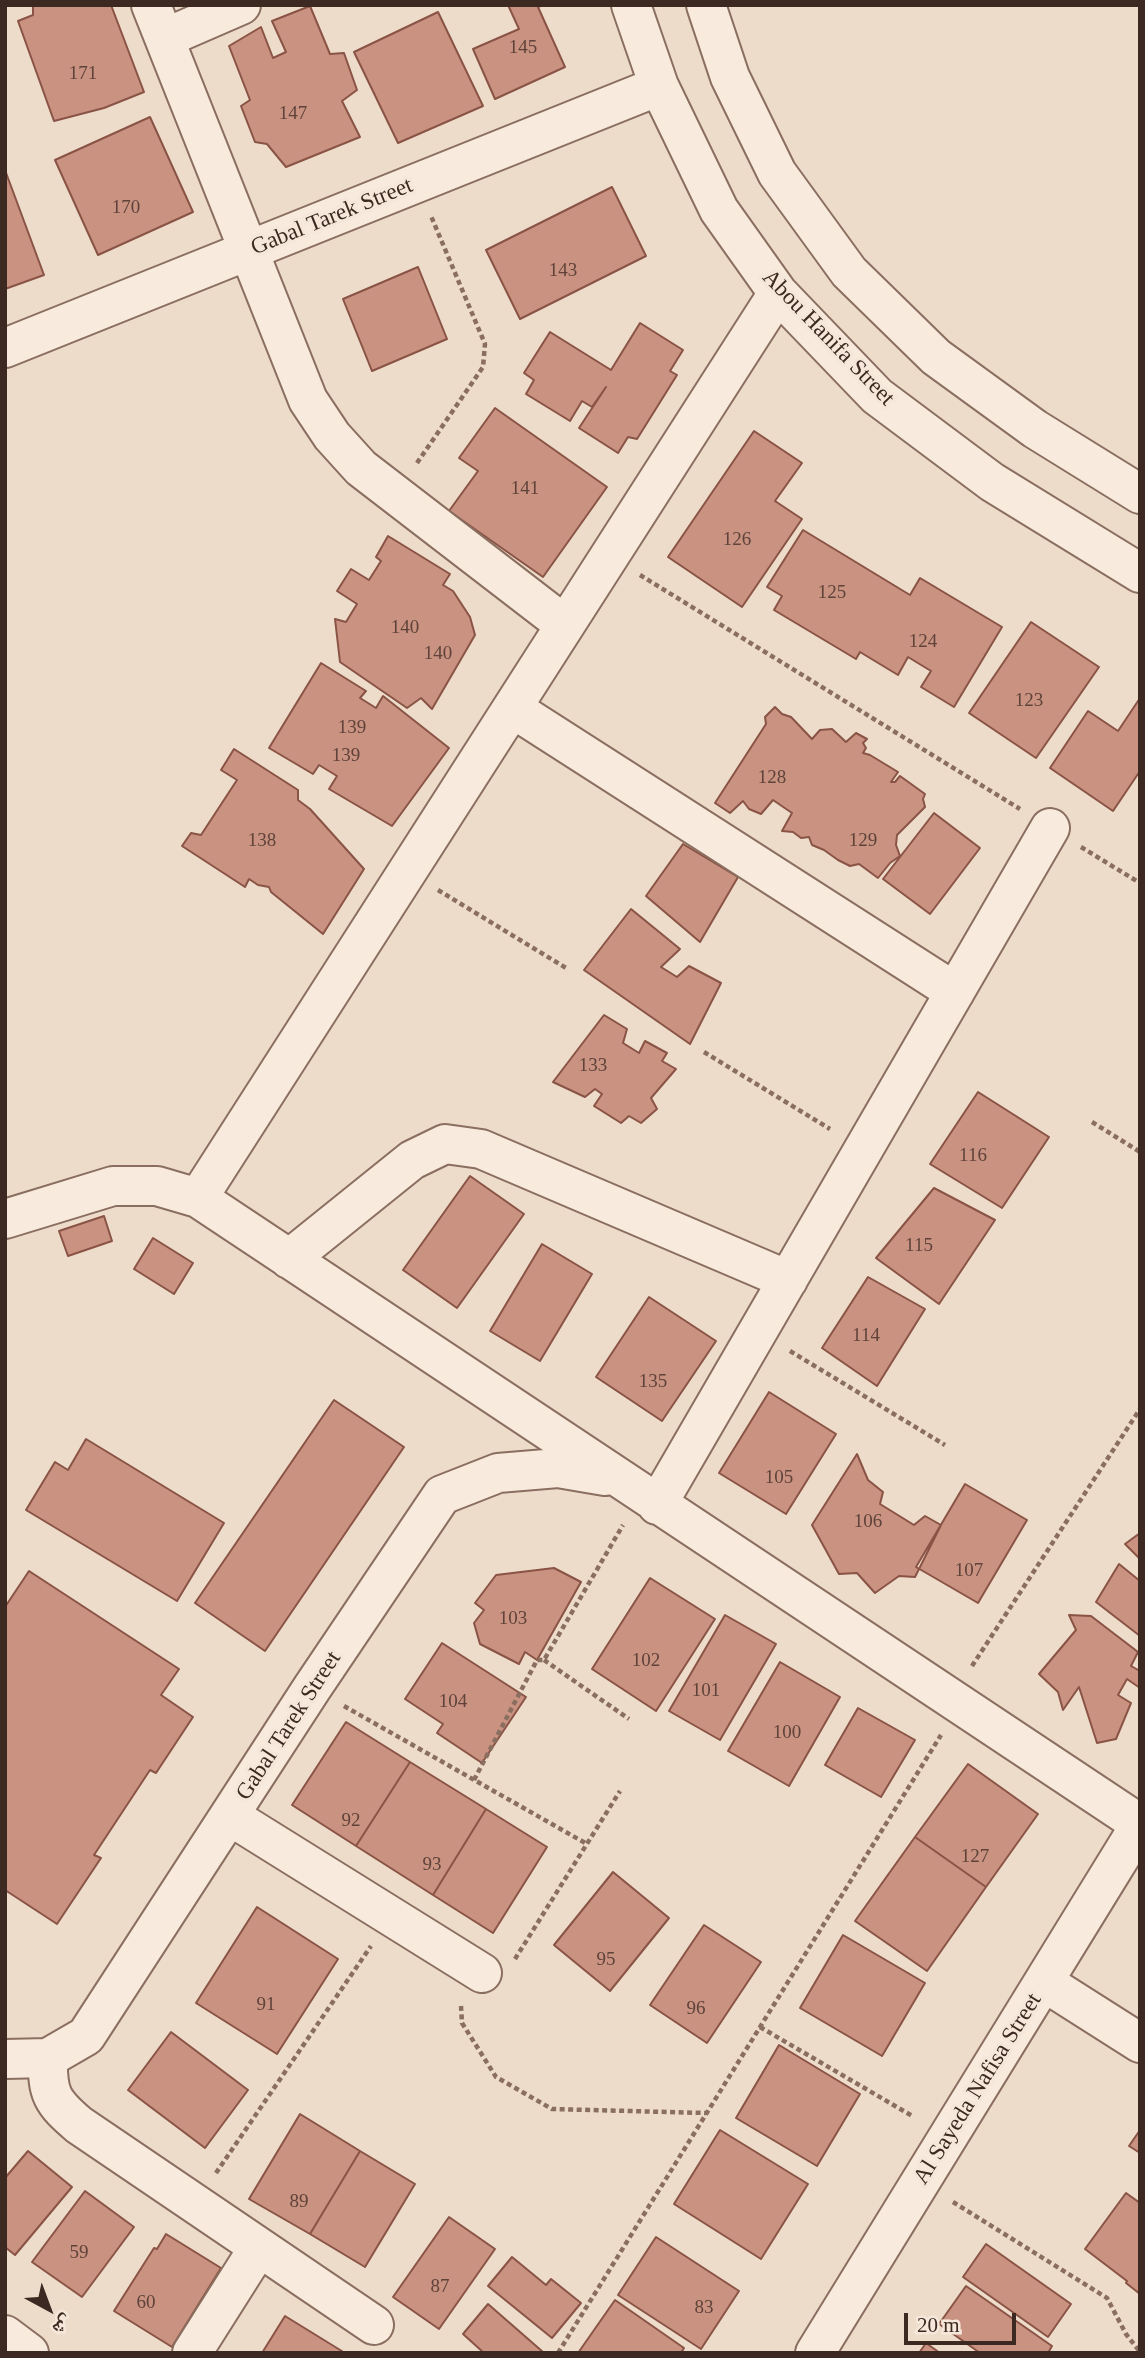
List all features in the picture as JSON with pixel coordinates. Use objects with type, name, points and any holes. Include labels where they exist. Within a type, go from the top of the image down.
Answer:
[{"type":"street","points":[[241,5],[158,22],[308,400],[332,436],[354,460],[395,495],[565,625]]},
{"type":"street","name":"Abou Hanifa Street","points":[[631,5],[659,86],[719,211],[778,293],[877,396],[992,482],[1140,573]]},
{"type":"street","points":[[706,5],[730,77],[777,173],[849,272],[936,358],[1035,429],[1140,494]]},
{"type":"street","name":"Gabal Tarek Street","points":[[5,348],[659,86]]},
{"type":"street","points":[[198,1198],[778,293]]},
{"type":"street","points":[[512,708],[955,992]]},
{"type":"street","points":[[639,1493],[758,1332],[1050,828]]},
{"type":"street","points":[[289,1259],[412,1160],[445,1144],[481,1150],[788,1280]]},
{"type":"street","points":[[5,1219],[113,1186],[157,1186],[198,1198],[1140,1824]]},
{"type":"street","name":"Gabal Tarek Street","points":[[5,2059],[48,2058],[86,2036],[312,1688],[442,1495],[498,1473],[558,1468],[639,1493]]},
{"type":"street","points":[[230,1816],[470,1966]]},
{"type":"street","name":"Al Sayeda Nafisa Street","points":[[815,2353],[1140,1824]]},
{"type":"street","points":[[1044,1982],[1140,2043]]},
{"type":"street","points":[[48,2058],[47,2084],[59,2108],[79,2125],[374,2325]]},
{"type":"street","points":[[192,2353],[259,2247]]},
{"type":"street","points":[[5,2335],[29,2353]]},
{"type":"path","points":[[395,495],[483,367],[485,344],[417,183]]},
{"type":"path","points":[[609,556],[1140,883]]},
{"type":"path","points":[[408,871],[565,968]]},
{"type":"path","points":[[704,1052],[864,1149]]},
{"type":"path","points":[[1093,1122],[1140,1152]]},
{"type":"path","points":[[758,1332],[945,1445]]},
{"type":"path","points":[[558,2353],[760,2027],[955,1702],[1140,1409]]},
{"type":"path","points":[[544,1660],[639,1493]]},
{"type":"path","points":[[474,1780],[537,1660],[544,1660],[629,1719]]},
{"type":"path","points":[[312,1688],[587,1844]]},
{"type":"path","points":[[620,1791],[520,1954],[505,1970],[470,1966],[462,2023],[496,2077],[552,2109],[707,2113]]},
{"type":"path","points":[[195,2203],[392,1917]]},
{"type":"path","points":[[760,2027],[949,2136]]},
{"type":"path","points":[[920,2182],[1107,2298],[1126,2334],[1140,2352]]},
{"type":"building","points":[[33,5],[111,5],[144,92],[104,108],[54,121],[18,21],[33,15]]},
{"type":"building","points":[[508,5],[543,5],[538,7],[565,67],[495,99],[473,49],[519,29]]},
{"type":"building","points":[[310,6],[330,54],[344,53],[357,90],[342,101],[360,137],[286,167],[267,144],[255,142],[241,106],[250,100],[229,46],[261,27],[273,58],[286,52],[272,21]]},
{"type":"building","points":[[438,12],[483,106],[398,143],[354,52]]},
{"type":"building","points":[[150,117],[193,212],[98,255],[55,160]]},
{"type":"building","points":[[5,170],[44,275],[5,289]]},
{"type":"building","points":[[612,187],[646,256],[520,319],[486,250]]},
{"type":"building","points":[[418,267],[447,339],[372,371],[343,299]]},
{"type":"building","points":[[640,323],[683,350],[670,371],[677,375],[637,439],[628,437],[618,453],[579,428],[606,387],[592,407],[582,401],[570,421],[526,394],[534,380],[524,373],[550,332],[611,370]]},
{"type":"building","points":[[495,408],[607,487],[543,577],[449,511],[478,471],[459,458]]},
{"type":"building","points":[[754,431],[802,463],[775,501],[802,519],[742,607],[668,557]]},
{"type":"building","points":[[803,530],[910,595],[920,578],[1002,627],[954,707],[921,687],[931,671],[908,657],[898,675],[860,652],[856,659],[774,610],[782,596],[767,587]]},
{"type":"building","points":[[388,536],[450,574],[443,585],[453,591],[470,617],[475,635],[432,709],[421,698],[407,708],[340,662],[335,619],[346,622],[357,604],[337,591],[351,569],[369,580],[381,561],[376,557]]},
{"type":"building","points":[[1031,622],[1099,667],[1036,758],[969,713]]},
{"type":"building","points":[[321,663],[366,691],[360,698],[376,708],[383,696],[449,748],[392,826],[329,789],[337,776],[319,765],[313,774],[269,748]]},
{"type":"building","points":[[1140,698],[1140,771],[1113,811],[1050,768],[1088,711],[1118,731]]},
{"type":"building","points":[[775,707],[782,714],[791,717],[812,739],[820,730],[832,729],[846,742],[856,733],[867,739],[863,743],[866,748],[863,753],[898,772],[891,782],[895,782],[900,776],[925,794],[925,807],[897,835],[896,845],[900,856],[890,863],[878,878],[859,864],[850,866],[812,845],[809,837],[801,838],[793,832],[782,831],[792,813],[773,800],[761,814],[749,809],[743,801],[730,813],[715,803],[766,724],[765,717]]},
{"type":"building","points":[[234,749],[298,790],[298,800],[310,809],[364,869],[323,934],[271,892],[269,887],[258,885],[249,879],[245,887],[182,846],[191,833],[201,835],[237,780],[221,770]]},
{"type":"building","points":[[934,813],[980,848],[930,914],[883,879]]},
{"type":"building","points":[[683,844],[738,877],[700,942],[646,896]]},
{"type":"building","points":[[631,909],[680,949],[661,967],[677,977],[689,966],[721,983],[690,1044],[584,970]]},
{"type":"building","points":[[604,1015],[627,1029],[623,1043],[639,1053],[645,1041],[667,1053],[662,1061],[676,1069],[651,1098],[657,1109],[641,1123],[629,1116],[621,1123],[594,1106],[602,1094],[595,1089],[585,1097],[553,1082]]},
{"type":"building","points":[[978,1092],[1049,1137],[1002,1208],[930,1164]]},
{"type":"building","points":[[470,1176],[524,1214],[457,1308],[403,1270]]},
{"type":"building","points":[[934,1188],[995,1220],[939,1304],[876,1258]]},
{"type":"building","points":[[104,1216],[112,1241],[68,1256],[59,1231]]},
{"type":"building","points":[[153,1238],[193,1263],[174,1294],[134,1269]]},
{"type":"building","points":[[542,1244],[592,1274],[540,1361],[490,1331]]},
{"type":"building","points":[[868,1277],[925,1309],[877,1386],[822,1348]]},
{"type":"building","points":[[649,1297],[716,1341],[662,1421],[596,1377]]},
{"type":"building","points":[[769,1392],[836,1434],[786,1514],[719,1473]]},
{"type":"building","points":[[334,1400],[404,1447],[265,1651],[195,1603]]},
{"type":"building","points":[[86,1439],[224,1523],[177,1601],[26,1510],[55,1462],[68,1470]]},
{"type":"building","points":[[857,1454],[868,1480],[883,1492],[880,1504],[914,1525],[925,1516],[941,1525],[915,1577],[899,1576],[875,1593],[857,1573],[839,1574],[812,1525]]},
{"type":"building","points":[[965,1484],[1027,1520],[978,1603],[916,1567]]},
{"type":"building","points":[[1140,1533],[1140,1559],[1125,1544]]},
{"type":"building","points":[[1119,1564],[1140,1581],[1140,1636],[1096,1602]]},
{"type":"building","points":[[554,1568],[581,1582],[537,1660],[525,1652],[519,1664],[480,1644],[474,1623],[484,1610],[475,1603],[496,1575]]},
{"type":"building","points":[[29,1571],[179,1669],[161,1695],[193,1717],[156,1773],[150,1770],[94,1855],[101,1858],[57,1924],[5,1890],[5,1607]]},
{"type":"building","points":[[650,1578],[715,1619],[656,1711],[592,1669]]},
{"type":"building","points":[[725,1615],[776,1644],[720,1740],[669,1711]]},
{"type":"building","points":[[1069,1615],[1091,1616],[1138,1652],[1131,1666],[1140,1671],[1140,1688],[1127,1679],[1118,1695],[1131,1703],[1116,1739],[1097,1743],[1079,1687],[1063,1710],[1058,1692],[1039,1674],[1076,1630]]},
{"type":"building","points":[[442,1643],[526,1697],[482,1763],[437,1733],[443,1724],[405,1699]]},
{"type":"building","points":[[780,1662],[840,1697],[789,1786],[728,1751]]},
{"type":"building","points":[[858,1708],[915,1740],[881,1797],[825,1765]]},
{"type":"building","points":[[346,1722],[410,1762],[356,1846],[292,1805]]},
{"type":"building","points":[[410,1762],[486,1809],[433,1895],[356,1846]]},
{"type":"building","points":[[968,1764],[1038,1814],[986,1887],[915,1837]]},
{"type":"building","points":[[486,1809],[547,1847],[493,1933],[433,1895]]},
{"type":"building","points":[[915,1837],[986,1887],[927,1971],[855,1921]]},
{"type":"building","points":[[613,1872],[669,1918],[610,1991],[554,1945]]},
{"type":"building","points":[[257,1907],[338,1959],[277,2054],[196,2003]]},
{"type":"building","points":[[704,1925],[761,1962],[707,2043],[650,2005]]},
{"type":"building","points":[[843,1935],[925,1983],[882,2056],[800,2008]]},
{"type":"building","points":[[171,2032],[248,2090],[205,2148],[128,2090]]},
{"type":"building","points":[[779,2045],[860,2094],[817,2166],[736,2118]]},
{"type":"building","points":[[300,2114],[360,2151],[310,2234],[249,2199]]},
{"type":"building","points":[[720,2130],[808,2184],[761,2259],[674,2204]]},
{"type":"building","points":[[1140,2130],[1140,2153],[1129,2146]]},
{"type":"building","points":[[28,2151],[72,2187],[15,2255],[5,2247],[5,2178]]},
{"type":"building","points":[[360,2151],[415,2184],[365,2267],[310,2234]]},
{"type":"building","points":[[85,2191],[134,2227],[82,2297],[32,2262]]},
{"type":"building","points":[[1126,2193],[1140,2203],[1140,2294],[1085,2249]]},
{"type":"building","points":[[449,2217],[495,2249],[439,2329],[393,2297]]},
{"type":"building","points":[[166,2234],[221,2268],[172,2347],[114,2311],[154,2248],[157,2249]]},
{"type":"building","points":[[656,2237],[739,2291],[701,2349],[618,2295]]},
{"type":"building","points":[[986,2244],[1071,2304],[1048,2337],[963,2277]]},
{"type":"building","points":[[512,2257],[546,2285],[551,2279],[581,2303],[552,2338],[488,2286]]},
{"type":"building","points":[[966,2286],[1052,2346],[1048,2353],[980,2353],[939,2324]]},
{"type":"building","points":[[615,2300],[684,2348],[681,2353],[578,2353]]},
{"type":"building","points":[[488,2304],[543,2352],[484,2353],[463,2334]]},
{"type":"building","points":[[285,2316],[345,2353],[262,2353]]},
{"type":"building","points":[[926,2343],[940,2353],[919,2353]]}]
